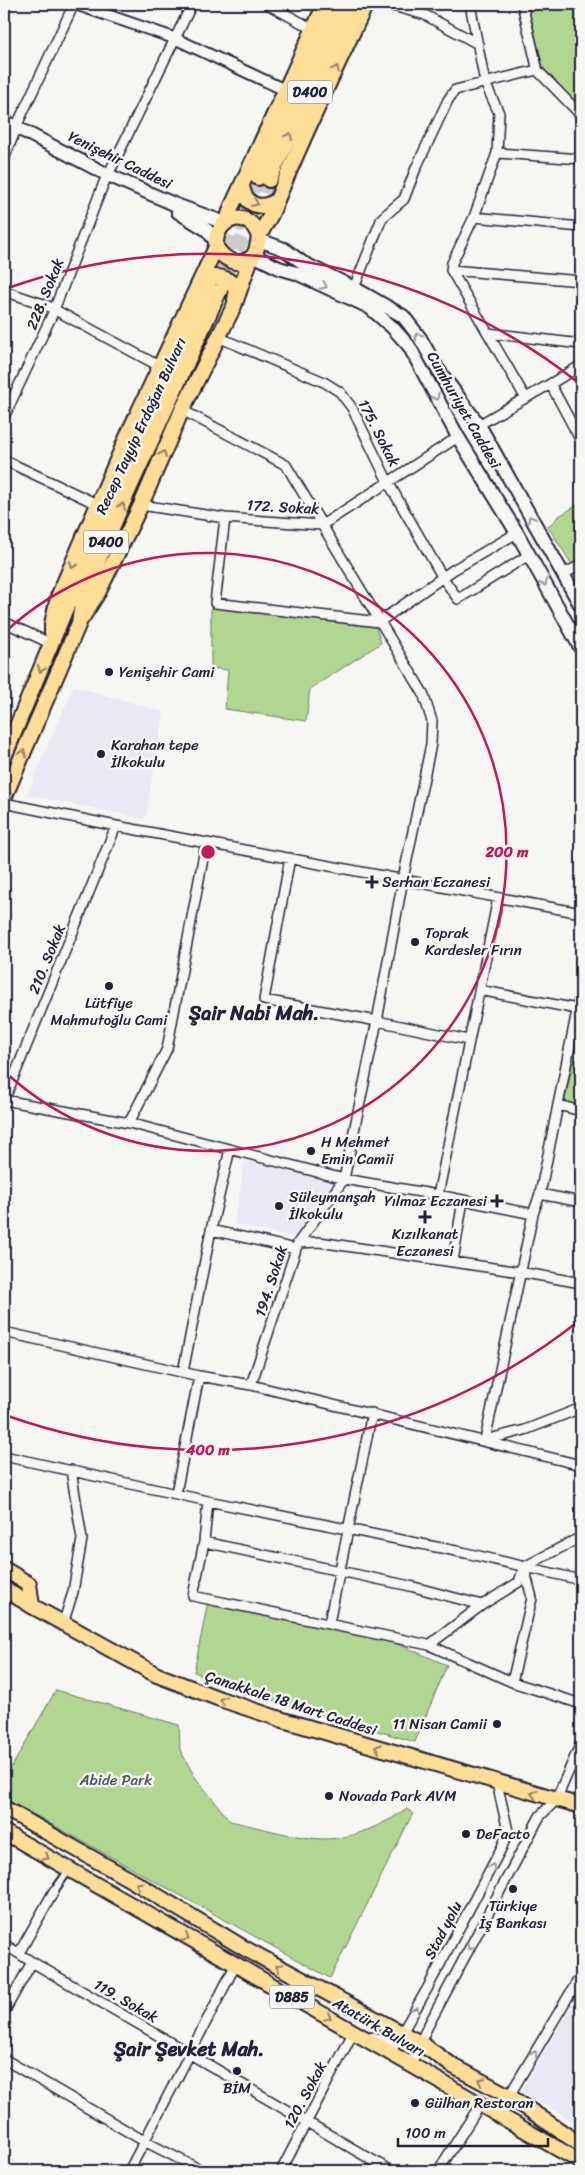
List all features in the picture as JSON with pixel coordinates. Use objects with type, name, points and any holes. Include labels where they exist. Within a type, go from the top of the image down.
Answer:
[{"type":"main road","points":[[210,287],[217,232],[226,222],[325,4]]},
{"type":"main road","name":"D400","points":[[336,4],[263,179],[351,4]]},
{"type":"main road","points":[[259,238],[366,4]]},
{"type":"main road","name":"Yenişehir Caddesi","points":[[4,121],[11,130],[176,211],[207,230],[216,244]]},
{"type":"main road","name":"Yenişehir Caddesi","points":[[107,177],[176,205],[226,222]]},
{"type":"main road","points":[[242,186],[243,194],[254,205],[261,207],[276,201]]},
{"type":"main road","points":[[79,623],[99,591],[141,505],[182,410],[234,306],[252,256],[259,246],[259,238],[254,225],[248,221],[234,219],[226,222]]},
{"type":"main road","name":"Cumhuriyet Caddesi","points":[[259,238],[284,249],[303,263],[354,288],[403,316],[420,338],[437,368],[479,425],[581,606]]},
{"type":"main road","points":[[216,244],[224,258],[230,261],[238,262],[252,256]]},
{"type":"main road","name":"Cumhuriyet Caddesi","points":[[252,256],[296,273],[369,308],[392,327],[409,346],[458,437],[517,532],[581,649]]},
{"type":"main road","points":[[52,644],[52,624],[58,597],[159,366],[210,287],[215,276],[229,280],[235,288],[234,306]]},
{"type":"main road","name":"Recep Tayyip Erdoğan Bulvarı","points":[[4,798],[79,623],[83,596],[210,287]]},
{"type":"main road","name":"Recep Tayyip Erdoğan Bulvarı","points":[[4,756],[108,508],[210,287]]},
{"type":"main road","points":[[4,1570],[29,1584],[32,1606]]},
{"type":"main road","name":"Çanakkale 18 Mart Caddesi","points":[[4,1589],[63,1624],[157,1675],[220,1699],[283,1720],[581,1806]]},
{"type":"main road","points":[[4,1808],[136,1883],[244,1948],[420,2044],[453,2066],[509,2096],[581,2145]]},
{"type":"main road","name":"Atatürk Bulvarı","points":[[4,1832],[235,1966],[354,2031],[581,2162]]},
{"type":"street","points":[[4,159],[11,130],[74,4],[174,38],[285,90]]},
{"type":"street","name":"228. Sokak","points":[[4,417],[55,310],[107,177],[192,4]]},
{"type":"street","points":[[266,4],[313,29]]},
{"type":"street","points":[[386,4],[425,15],[478,44]]},
{"type":"street","points":[[470,4],[485,83],[499,113],[497,153],[474,217],[452,263],[451,270],[525,397]]},
{"type":"street","points":[[522,4],[538,70],[581,116]]},
{"type":"street","points":[[354,288],[382,218],[404,199],[416,168],[448,100],[455,90],[538,70]]},
{"type":"street","points":[[497,153],[581,159]]},
{"type":"street","points":[[474,217],[581,227]]},
{"type":"street","points":[[451,270],[581,281]]},
{"type":"street","points":[[4,291],[55,310],[159,366]]},
{"type":"street","points":[[488,333],[581,344]]},
{"type":"street","name":"175. Sokak","points":[[218,337],[324,382],[340,392],[352,408],[388,482],[443,578],[458,599],[529,555]]},
{"type":"street","points":[[479,425],[525,397],[551,385],[581,365]]},
{"type":"street","points":[[551,385],[581,441]]},
{"type":"street","name":"194. Sokak","points":[[182,410],[286,464],[423,693],[432,721],[431,744],[344,1179],[297,1246],[251,1385]]},
{"type":"street","name":"172. Sokak","points":[[141,505],[225,518],[322,525],[458,437]]},
{"type":"street","points":[[4,460],[99,505]]},
{"type":"street","points":[[225,518],[215,603],[379,622],[453,570],[517,532]]},
{"type":"street","points":[[563,574],[581,566]]},
{"type":"street","points":[[4,622],[52,644]]},
{"type":"street","points":[[4,803],[116,826],[581,913]]},
{"type":"street","name":"210. Sokak","points":[[4,1101],[116,826]]},
{"type":"street","points":[[129,1123],[167,1049],[206,843]]},
{"type":"street","points":[[290,858],[264,1000],[468,1040]]},
{"type":"street","points":[[438,1195],[498,898]]},
{"type":"street","points":[[478,990],[578,1009]]},
{"type":"street","points":[[485,1440],[520,1272],[533,1214],[540,1194],[581,991]]},
{"type":"street","points":[[4,1101],[129,1123],[344,1179],[533,1214]]},
{"type":"street","points":[[558,1105],[581,1111]]},
{"type":"street","points":[[183,1372],[230,1150]]},
{"type":"street","points":[[540,1194],[581,1202]]},
{"type":"street","points":[[452,1261],[463,1200]]},
{"type":"street","points":[[212,1230],[297,1246],[320,1242],[452,1261],[581,1283]]},
{"type":"street","points":[[4,1343],[5,1333],[199,1376],[251,1385],[485,1440],[581,1465]]},
{"type":"street","points":[[176,1494],[199,1376]]},
{"type":"street","points":[[485,1440],[525,1430],[581,1408]]},
{"type":"street","points":[[329,1623],[372,1413]]},
{"type":"street","points":[[4,1456],[208,1501],[348,1528],[581,1580]]},
{"type":"street","points":[[63,1624],[73,1592],[82,1538],[71,1470]]},
{"type":"street","points":[[208,1501],[204,1542],[194,1596],[429,1645],[512,1682],[581,1704]]},
{"type":"street","points":[[429,1645],[482,1605],[519,1582],[524,1567],[581,1537]]},
{"type":"street","points":[[204,1542],[410,1586],[482,1605]]},
{"type":"street","points":[[512,1682],[532,1598],[524,1567]]},
{"type":"street","points":[[412,2064],[420,2044],[540,1816],[556,1800],[581,1743]]},
{"type":"street","name":"Stad yolu","points":[[402,2034],[502,1847],[508,1831],[497,1783]]},
{"type":"street","points":[[19,1953],[54,1890],[69,1870]]},
{"type":"street","name":"119. Sokak","points":[[4,1944],[306,2123],[391,2171]]},
{"type":"street","points":[[4,2012],[32,1962]]},
{"type":"street","points":[[129,2171],[235,1966]]},
{"type":"street","points":[[509,2096],[581,1975]]},
{"type":"street","points":[[354,2031],[396,2045],[402,2034]]},
{"type":"street","name":"120. Sokak","points":[[281,2171],[354,2031]]},
{"type":"street","points":[[4,2059],[144,2140],[203,2171]]},
{"type":"street","points":[[438,2171],[480,2105]]},
{"type":"shaded area","name":"Karahan tepe İlkokulu","points":[[74,686],[164,712],[145,819],[27,795]]},
{"type":"shaded area","name":"Süleymanşah İlkokulu","points":[[245,1161],[334,1182],[334,1188],[296,1238],[234,1224]]},
{"type":"shaded area","points":[[581,1990],[581,2126],[521,2091]]},
{"type":"green space","points":[[528,4],[581,4],[581,108],[543,68]]},
{"type":"green space","points":[[581,503],[581,562],[573,566],[548,527],[559,516]]},
{"type":"green space","points":[[211,605],[375,624],[381,643],[310,689],[306,721],[225,709],[228,670],[211,668]]},
{"type":"green space","points":[[573,1060],[581,1061],[581,1107],[565,1101]]},
{"type":"green space","points":[[208,1601],[393,1642],[447,1665],[415,1742],[251,1694],[194,1672]]},
{"type":"green space","name":"Abide Park","points":[[56,1690],[179,1725],[180,1750],[195,1777],[230,1821],[293,1835],[329,1839],[350,1836],[370,1829],[407,1809],[413,1813],[330,1978],[4,1798],[4,1780]]},
{"type":"tunnel","points":[[211,288],[258,178]]},
{"type":"tunnel","points":[[220,289],[269,180]]},
{"type":"place","name":"Yenişehir Cami","points":[[109,672]]},
{"type":"place","name":"Karahan tepe İlkokulu","points":[[101,754]]},
{"type":"place","name":"Serhan Eczanesi","points":[[372,882]]},
{"type":"place","name":"Toprak Kardesler Fırın","points":[[415,942]]},
{"type":"place","name":"Lütfiye Mahmutoğlu Cami","points":[[109,986]]},
{"type":"place","name":"H Mehmet Emin Camii","points":[[311,1151]]},
{"type":"place","name":"Yılmaz Eczanesi","points":[[497,1201]]},
{"type":"place","name":"Süleymanşah İlkokulu","points":[[279,1206]]},
{"type":"place","name":"Kızılkanat Eczanesi","points":[[425,1217]]},
{"type":"place","name":"11 Nisan Camii","points":[[497,1724]]},
{"type":"place","name":"Novada Park AVM","points":[[329,1796]]},
{"type":"place","name":"DeFacto","points":[[466,1834]]},
{"type":"place","name":"Türkiye İş Bankası","points":[[513,1889]]},
{"type":"place","name":"BİM","points":[[237,2071]]},
{"type":"place","name":"Gülhan Restoran","points":[[415,2103]]},
{"type":"district","name":"Şair Nabi Mah.","points":[[254,1013]]},
{"type":"district","name":"Şair Şevket Mah.","points":[[189,2049]]}]
